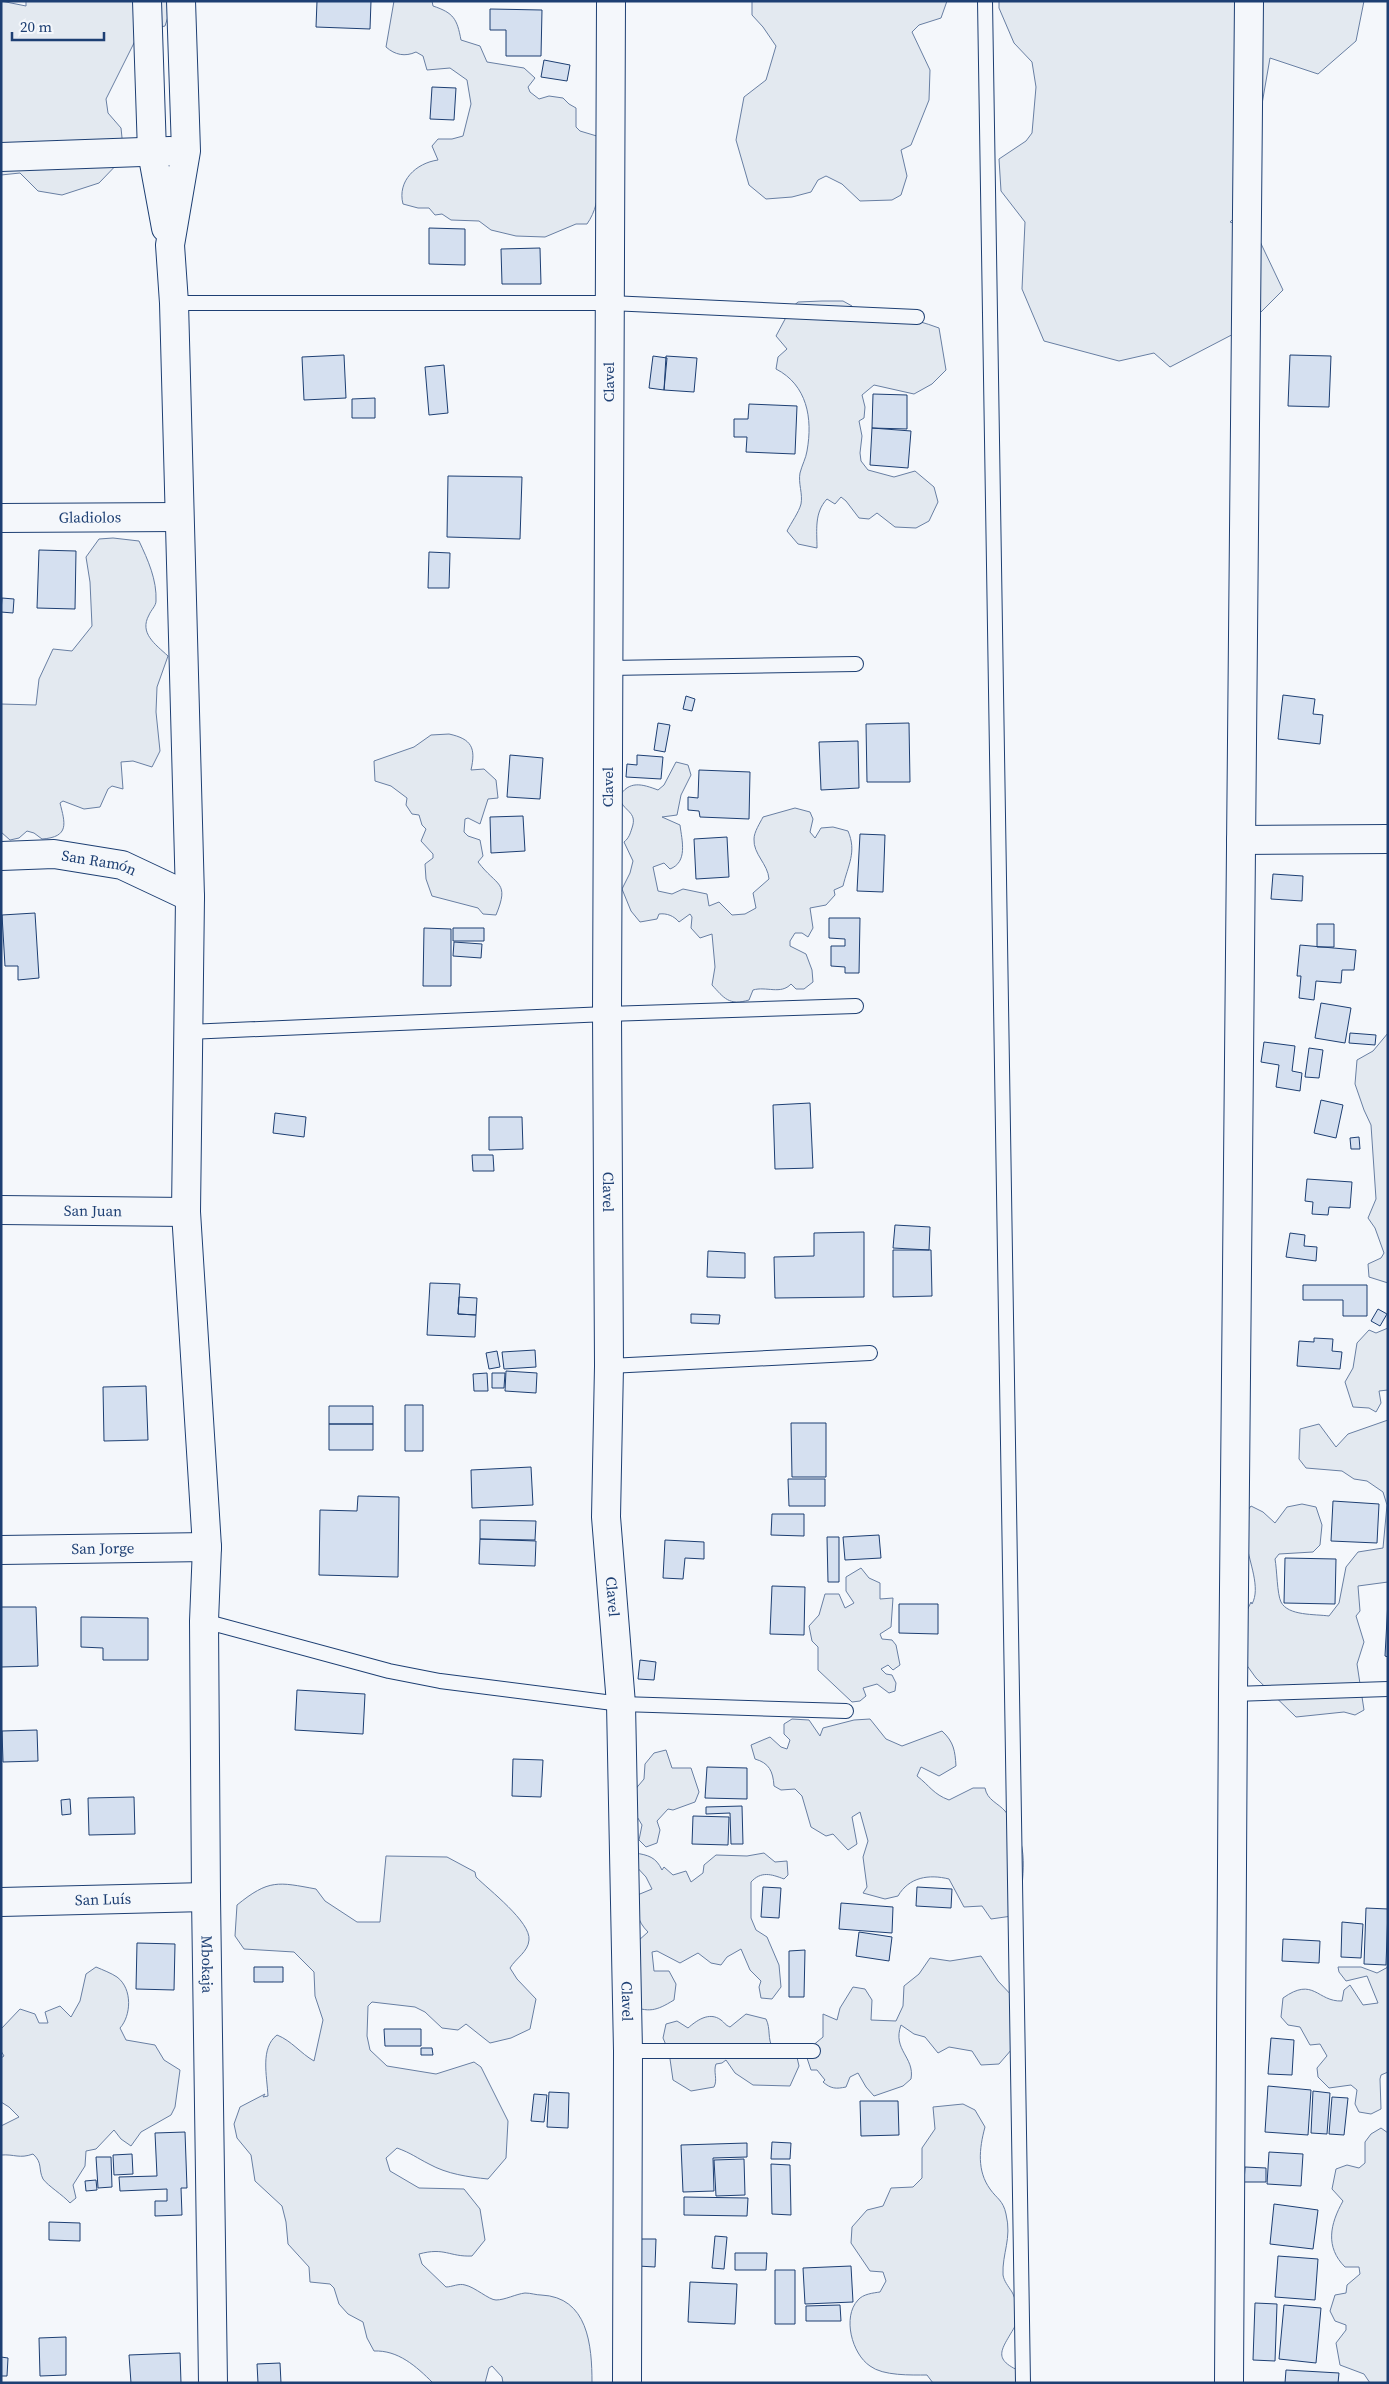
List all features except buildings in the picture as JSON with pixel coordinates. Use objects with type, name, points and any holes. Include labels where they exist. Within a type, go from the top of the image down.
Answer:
[{"type":"street","points":[[148,1],[152,152],[170,245]]},
{"type":"street","points":[[170,245],[186,151],[181,1]]},
{"type":"street","name":"Clavel","points":[[611,1],[607,1014],[609,1366],[606,1517],[621,1704],[628,2051],[627,2383]]},
{"type":"street","points":[[1229,2383],[1240,840],[1249,1]]},
{"type":"street","points":[[1,157],[186,151]]},
{"type":"street","name":"Mbokaja","points":[[170,245],[174,303],[190,897],[186,1212],[207,1547],[204,1621],[213,2383]]},
{"type":"street","name":"Gladiolos","points":[[1,518],[179,517]]},
{"type":"street","points":[[1240,840],[1388,839]]},
{"type":"street","name":"San Ramón","points":[[1,856],[54,854],[122,865],[190,897]]},
{"type":"street","name":"San Juan","points":[[1,1210],[186,1212]]},
{"type":"street","name":"San Jorge","points":[[1,1550],[207,1547]]},
{"type":"street","name":"San Luís","points":[[1,1902],[206,1897]]},
{"type":"lane","points":[[985,1],[1023,2383]]},
{"type":"lane","points":[[174,303],[610,303],[917,317]]},
{"type":"lane","points":[[608,668],[856,664]]},
{"type":"lane","points":[[188,1032],[607,1014],[856,1006]]},
{"type":"lane","points":[[609,1366],[870,1353]]},
{"type":"lane","points":[[204,1621],[389,1672],[440,1681],[621,1704],[846,1711]]},
{"type":"lane","points":[[1233,1694],[1388,1688]]},
{"type":"lane","points":[[628,2051],[814,2051]]},
{"type":"shaded area","points":[[1,1],[26,6],[26,1],[173,1],[165,26],[148,30],[135,41],[106,99],[108,113],[121,128],[124,157],[99,183],[62,195],[38,191],[20,173],[1,175]]},
{"type":"shaded area","points":[[394,1],[432,1],[433,6],[446,11],[456,22],[461,40],[480,46],[487,62],[524,68],[535,78],[528,87],[530,92],[539,99],[549,96],[563,98],[576,108],[576,127],[580,131],[600,137],[600,182],[596,204],[587,224],[576,224],[545,237],[516,236],[491,230],[479,221],[451,220],[442,214],[435,215],[429,208],[418,208],[403,204],[403,188],[410,175],[422,165],[438,160],[432,146],[438,139],[452,139],[463,136],[471,104],[467,80],[450,68],[427,70],[423,56],[416,52],[400,54],[386,47]]},
{"type":"shaded area","points":[[752,1],[947,1],[941,18],[919,25],[912,32],[930,70],[929,100],[911,145],[901,150],[907,176],[901,195],[892,200],[860,201],[842,184],[826,176],[818,180],[811,192],[792,197],[766,199],[749,185],[736,140],[744,97],[766,80],[776,46],[752,15]]},
{"type":"shaded area","points":[[999,1],[1364,1],[1356,41],[1318,74],[1270,58],[1262,104],[1251,202],[1230,222],[1255,231],[1283,290],[1245,328],[1170,367],[1154,353],[1119,361],[1044,341],[1022,289],[1025,222],[1001,191],[999,159],[1026,141],[1032,133],[1036,87],[1032,62],[1014,43],[999,8]]},
{"type":"shaded area","points":[[843,301],[852,306],[855,312],[897,316],[939,328],[946,370],[932,384],[914,394],[874,385],[862,395],[865,407],[864,418],[859,421],[862,436],[861,461],[868,470],[894,477],[915,471],[934,487],[938,502],[929,521],[916,528],[895,527],[877,513],[869,519],[859,518],[841,497],[835,504],[827,499],[818,516],[817,548],[798,544],[787,531],[801,504],[800,477],[807,451],[809,427],[808,415],[801,393],[795,384],[776,369],[778,357],[787,349],[776,336],[791,308],[798,302]]},
{"type":"shaded area","points":[[113,538],[139,541],[149,563],[153,578],[156,603],[146,621],[147,633],[168,656],[157,687],[156,712],[160,751],[152,767],[133,761],[121,762],[123,789],[112,786],[108,789],[100,807],[84,809],[63,801],[60,803],[64,823],[61,832],[57,835],[42,839],[34,833],[27,831],[19,838],[10,840],[1,832],[1,704],[36,705],[39,679],[53,649],[72,651],[92,626],[90,582],[86,557],[99,539]]},
{"type":"shaded area","points":[[449,734],[463,739],[471,746],[473,756],[471,770],[484,769],[496,780],[498,798],[488,799],[480,824],[468,818],[465,819],[464,832],[468,836],[480,840],[483,856],[478,862],[496,881],[501,890],[502,896],[496,915],[483,914],[478,908],[432,896],[426,879],[425,864],[433,858],[433,854],[421,841],[426,829],[422,825],[419,815],[412,814],[406,805],[407,798],[391,786],[375,781],[374,761],[414,747],[431,735]]},
{"type":"shaded area","points":[[676,762],[688,765],[691,775],[681,795],[677,815],[662,817],[680,825],[682,856],[676,866],[670,869],[664,863],[653,867],[658,891],[672,894],[683,889],[707,894],[709,906],[719,902],[732,915],[745,914],[756,908],[753,893],[769,879],[754,844],[755,833],[763,817],[795,808],[810,812],[813,819],[810,832],[815,838],[821,828],[833,827],[848,831],[852,852],[843,886],[834,890],[835,895],[826,905],[810,908],[813,928],[808,937],[802,933],[795,933],[790,941],[790,946],[806,954],[812,970],[813,982],[804,989],[796,989],[791,984],[778,990],[753,990],[749,1000],[742,1002],[728,1000],[712,985],[715,967],[712,934],[700,938],[691,928],[692,917],[690,914],[679,922],[670,915],[659,914],[657,919],[640,922],[631,911],[622,889],[630,873],[633,861],[624,842],[630,834],[633,818],[619,797],[627,788],[636,785],[658,790],[664,785]]},
{"type":"shaded area","points":[[1388,1033],[1388,1283],[1369,1277],[1368,1264],[1381,1258],[1384,1253],[1375,1228],[1368,1218],[1376,1199],[1371,1125],[1355,1084],[1357,1060],[1373,1051]]},
{"type":"shaded area","points":[[1388,1328],[1388,1390],[1379,1391],[1381,1403],[1376,1412],[1369,1408],[1353,1407],[1345,1382],[1353,1368],[1357,1343],[1369,1330],[1376,1333]]},
{"type":"shaded area","points":[[1388,1420],[1388,1582],[1358,1586],[1360,1611],[1356,1616],[1364,1642],[1357,1664],[1364,1710],[1355,1715],[1344,1712],[1296,1717],[1256,1678],[1243,1660],[1239,1628],[1251,1602],[1252,1604],[1255,1590],[1254,1575],[1246,1541],[1245,1514],[1251,1506],[1263,1512],[1275,1523],[1287,1507],[1302,1504],[1316,1507],[1322,1525],[1320,1545],[1313,1552],[1279,1554],[1275,1559],[1278,1588],[1281,1602],[1289,1610],[1302,1614],[1329,1616],[1339,1603],[1346,1567],[1358,1552],[1383,1548],[1387,1505],[1383,1492],[1367,1481],[1354,1479],[1342,1471],[1306,1468],[1299,1459],[1300,1429],[1319,1424],[1336,1447],[1348,1434]]},
{"type":"shaded area","points":[[861,1568],[869,1578],[880,1583],[880,1599],[893,1598],[891,1627],[880,1634],[882,1639],[892,1640],[896,1645],[900,1665],[893,1670],[888,1665],[881,1669],[886,1674],[892,1675],[896,1683],[895,1691],[889,1693],[877,1684],[863,1688],[866,1696],[860,1701],[852,1702],[818,1670],[818,1647],[812,1641],[809,1626],[819,1615],[825,1594],[839,1594],[845,1608],[854,1603],[846,1591],[846,1577]]},
{"type":"shaded area","points":[[792,1719],[809,1720],[820,1736],[823,1728],[854,1720],[870,1719],[886,1739],[902,1746],[942,1731],[953,1747],[956,1766],[939,1776],[921,1767],[917,1776],[935,1792],[949,1800],[973,1788],[985,1788],[990,1798],[1005,1811],[1019,1836],[1022,1848],[1023,1874],[1019,1915],[991,1919],[982,1906],[964,1907],[949,1879],[942,1878],[920,1878],[908,1885],[898,1896],[885,1899],[863,1893],[867,1887],[863,1857],[868,1841],[860,1812],[852,1817],[857,1844],[848,1850],[833,1834],[826,1836],[811,1827],[802,1796],[795,1789],[781,1790],[774,1786],[773,1776],[767,1765],[755,1759],[751,1745],[770,1737],[781,1747],[787,1749],[790,1740],[784,1734],[784,1724]]},
{"type":"shaded area","points":[[666,1750],[672,1768],[691,1768],[699,1792],[695,1802],[673,1810],[668,1809],[657,1821],[660,1830],[657,1843],[646,1847],[639,1840],[642,1825],[633,1810],[633,1792],[644,1779],[645,1764],[654,1753]]},
{"type":"shaded area","points":[[635,1853],[651,1857],[662,1870],[664,1867],[673,1875],[686,1871],[691,1882],[703,1873],[704,1865],[716,1855],[747,1856],[764,1853],[775,1862],[787,1861],[788,1875],[784,1879],[762,1875],[751,1882],[751,1918],[756,1930],[767,1937],[779,1965],[781,1987],[772,1999],[761,1998],[759,1987],[761,1981],[750,1970],[741,1949],[727,1957],[721,1965],[711,1963],[698,1953],[680,1963],[657,1951],[652,1952],[654,1971],[669,1971],[676,1984],[674,2000],[652,2010],[629,2005],[638,1941],[648,1932],[641,1924],[635,1896],[652,1889],[646,1877],[633,1863]]},
{"type":"shaded area","points":[[386,1856],[447,1857],[475,1872],[476,1877],[517,1916],[528,1933],[529,1940],[526,1948],[510,1968],[517,1979],[536,1999],[530,2029],[511,2038],[490,2043],[466,2024],[458,2030],[442,2028],[425,2012],[415,2007],[372,2002],[368,2006],[367,2036],[370,2050],[387,2066],[436,2074],[474,2062],[481,2067],[508,2121],[506,2158],[488,2179],[450,2173],[397,2148],[386,2158],[390,2171],[419,2188],[464,2189],[480,2209],[485,2240],[472,2256],[428,2252],[419,2254],[422,2264],[446,2287],[460,2284],[465,2285],[496,2300],[527,2293],[557,2298],[569,2304],[578,2314],[588,2339],[591,2354],[592,2383],[503,2383],[502,2377],[492,2366],[489,2368],[485,2383],[433,2383],[413,2365],[399,2356],[383,2351],[374,2351],[367,2338],[363,2322],[348,2314],[339,2304],[334,2288],[330,2284],[310,2282],[309,2267],[288,2244],[282,2206],[255,2181],[251,2155],[237,2138],[234,2124],[240,2107],[265,2094],[263,2097],[268,2096],[266,2055],[272,2041],[277,2035],[314,2061],[323,2020],[315,1996],[314,1972],[294,1952],[244,1949],[235,1936],[237,1905],[266,1887],[283,1884],[292,1885],[316,1889],[325,1901],[357,1922],[380,1922]]},
{"type":"shaded area","points":[[981,1956],[998,1981],[1015,1999],[1012,2049],[999,2064],[981,2065],[972,2051],[949,2047],[938,2053],[925,2037],[914,2034],[901,2025],[899,2041],[911,2071],[911,2079],[903,2086],[874,2096],[858,2073],[850,2077],[846,2087],[836,2088],[823,2082],[825,2080],[817,2070],[811,2070],[805,2052],[823,2037],[823,2014],[837,2020],[840,2008],[853,1987],[865,1989],[872,2000],[871,2020],[896,2021],[903,2006],[904,1986],[919,1974],[930,1958],[950,1961]]},
{"type":"shaded area","points":[[96,1967],[117,1977],[126,1988],[129,2002],[128,2010],[124,2023],[120,2028],[126,2040],[155,2045],[164,2060],[180,2070],[175,2107],[171,2115],[141,2132],[131,2146],[121,2139],[114,2130],[96,2149],[86,2151],[85,2166],[73,2185],[76,2198],[70,2203],[43,2179],[38,2160],[33,2154],[20,2156],[1,2155],[1,2126],[19,2117],[1,2102],[1,2058],[4,2056],[1,2051],[1,2029],[20,2009],[35,2014],[39,2023],[48,2023],[45,2012],[60,2006],[71,2017],[80,2001],[86,1974]]},
{"type":"shaded area","points":[[1338,1967],[1361,1967],[1377,1973],[1388,1967],[1388,2072],[1381,2075],[1380,2079],[1381,2109],[1371,2114],[1359,2112],[1355,2104],[1357,2090],[1351,2085],[1329,2088],[1318,2077],[1317,2068],[1327,2056],[1320,2044],[1310,2045],[1300,2027],[1288,2025],[1281,2017],[1283,1998],[1302,1989],[1342,2001],[1344,1990],[1350,1985],[1363,2005],[1378,2003],[1367,1976],[1346,1981],[1339,1972]]},
{"type":"shaded area","points":[[746,2014],[766,2019],[773,2048],[796,2053],[799,2066],[790,2086],[753,2085],[735,2073],[726,2060],[716,2064],[714,2087],[691,2091],[673,2080],[669,2052],[663,2038],[666,2024],[677,2021],[688,2028],[703,2018],[712,2016],[730,2027]]},
{"type":"shaded area","points":[[963,2104],[975,2110],[985,2127],[981,2143],[981,2167],[986,2182],[1003,2206],[1008,2223],[1003,2275],[1015,2298],[1018,2321],[1003,2347],[1003,2359],[1016,2369],[1029,2375],[1031,2383],[933,2383],[927,2375],[882,2372],[870,2366],[858,2353],[851,2335],[850,2325],[853,2307],[863,2296],[880,2292],[886,2281],[883,2272],[870,2271],[851,2243],[852,2227],[867,2210],[883,2206],[891,2188],[913,2187],[922,2178],[922,2148],[935,2129],[933,2107]]},
{"type":"shaded area","points":[[1381,2128],[1388,2133],[1388,2383],[1370,2383],[1364,2374],[1340,2365],[1336,2343],[1346,2330],[1346,2325],[1335,2321],[1330,2311],[1335,2295],[1346,2293],[1347,2285],[1360,2274],[1359,2267],[1345,2267],[1334,2251],[1332,2243],[1333,2227],[1343,2201],[1332,2189],[1336,2169],[1347,2165],[1359,2168],[1365,2163],[1365,2142],[1371,2134]]}]
